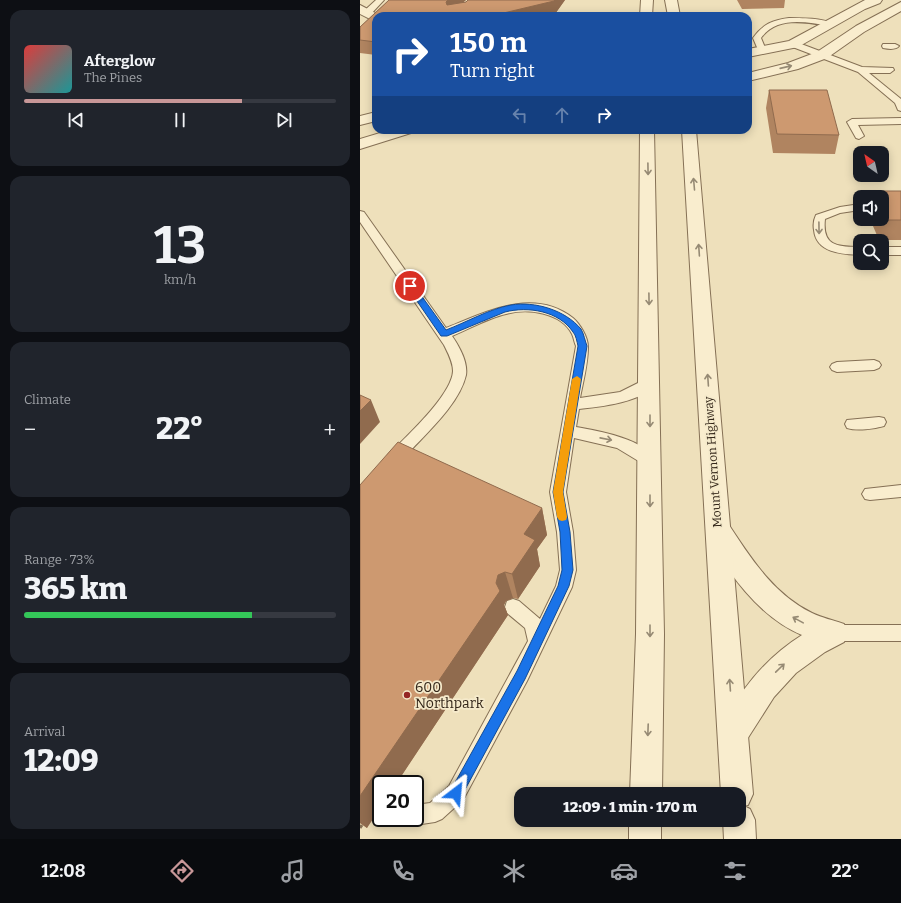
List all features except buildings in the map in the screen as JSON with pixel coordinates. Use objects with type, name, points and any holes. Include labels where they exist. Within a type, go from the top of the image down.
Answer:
[{"type":"street","points":[[646,12],[647,0]]},
{"type":"street","points":[[671,0],[673,12]]},
{"type":"street","points":[[752,52],[793,44],[861,6],[876,0]]},
{"type":"street","points":[[752,76],[793,66],[822,55],[860,30],[901,6]]},
{"type":"street","points":[[360,121],[372,117]]},
{"type":"street","points":[[360,144],[393,134]]},
{"type":"street","points":[[646,787],[650,634],[650,382],[647,134]]},
{"type":"street","name":"Mount Vernon Highway","points":[[689,134],[737,787]]},
{"type":"street","points":[[718,530],[759,589],[772,602],[801,622],[834,633]]},
{"type":"street","points":[[734,734],[769,678],[800,651],[816,641],[834,633]]},
{"type":"street","points":[[645,827],[645,839]]},
{"type":"street","points":[[739,827],[740,839]]},
{"type":"lane","points":[[369,16],[380,0]]},
{"type":"lane","points":[[762,50],[757,38],[761,30],[773,23],[791,20],[809,20],[829,24]]},
{"type":"lane","points":[[793,44],[857,69],[890,94],[899,102],[901,108]]},
{"type":"lane","points":[[886,46],[895,46]]},
{"type":"lane","points":[[857,69],[866,60]]},
{"type":"lane","points":[[857,69],[890,70]]},
{"type":"lane","points":[[890,94],[901,94]]},
{"type":"lane","points":[[859,136],[852,122],[901,121]]},
{"type":"lane","points":[[853,208],[828,212],[820,217],[818,226],[819,236],[830,247],[834,249],[853,250]]},
{"type":"lane","points":[[360,214],[444,334],[456,354],[459,364],[459,375],[451,396],[387,467]]},
{"type":"lane","points":[[889,253],[900,256]]},
{"type":"lane","points":[[424,814],[435,812],[456,793],[521,675],[564,586],[568,570],[565,532],[558,492],[582,346],[578,332],[561,316],[534,307],[513,307],[491,314],[444,334]]},
{"type":"lane","points":[[837,367],[874,365]]},
{"type":"lane","points":[[572,404],[599,402],[613,399],[642,389],[650,382]]},
{"type":"lane","points":[[852,424],[880,422]]},
{"type":"lane","points":[[568,431],[614,440],[635,450],[650,462]]},
{"type":"lane","points":[[870,494],[901,491]]},
{"type":"lane","points":[[513,607],[533,623],[537,641]]},
{"type":"lane","points":[[834,633],[901,633]]},
{"type":"slow traffic","points":[[562,517],[558,492],[577,379]]},
{"type":"place","name":"600 Northpark","points":[[407,695]]},
{"type":"route","points":[[410,286],[444,334],[491,314],[513,307],[534,307],[551,312],[567,320],[578,332],[581,338],[582,346],[558,492],[565,532],[568,570],[564,586],[521,675],[456,793]]}]
